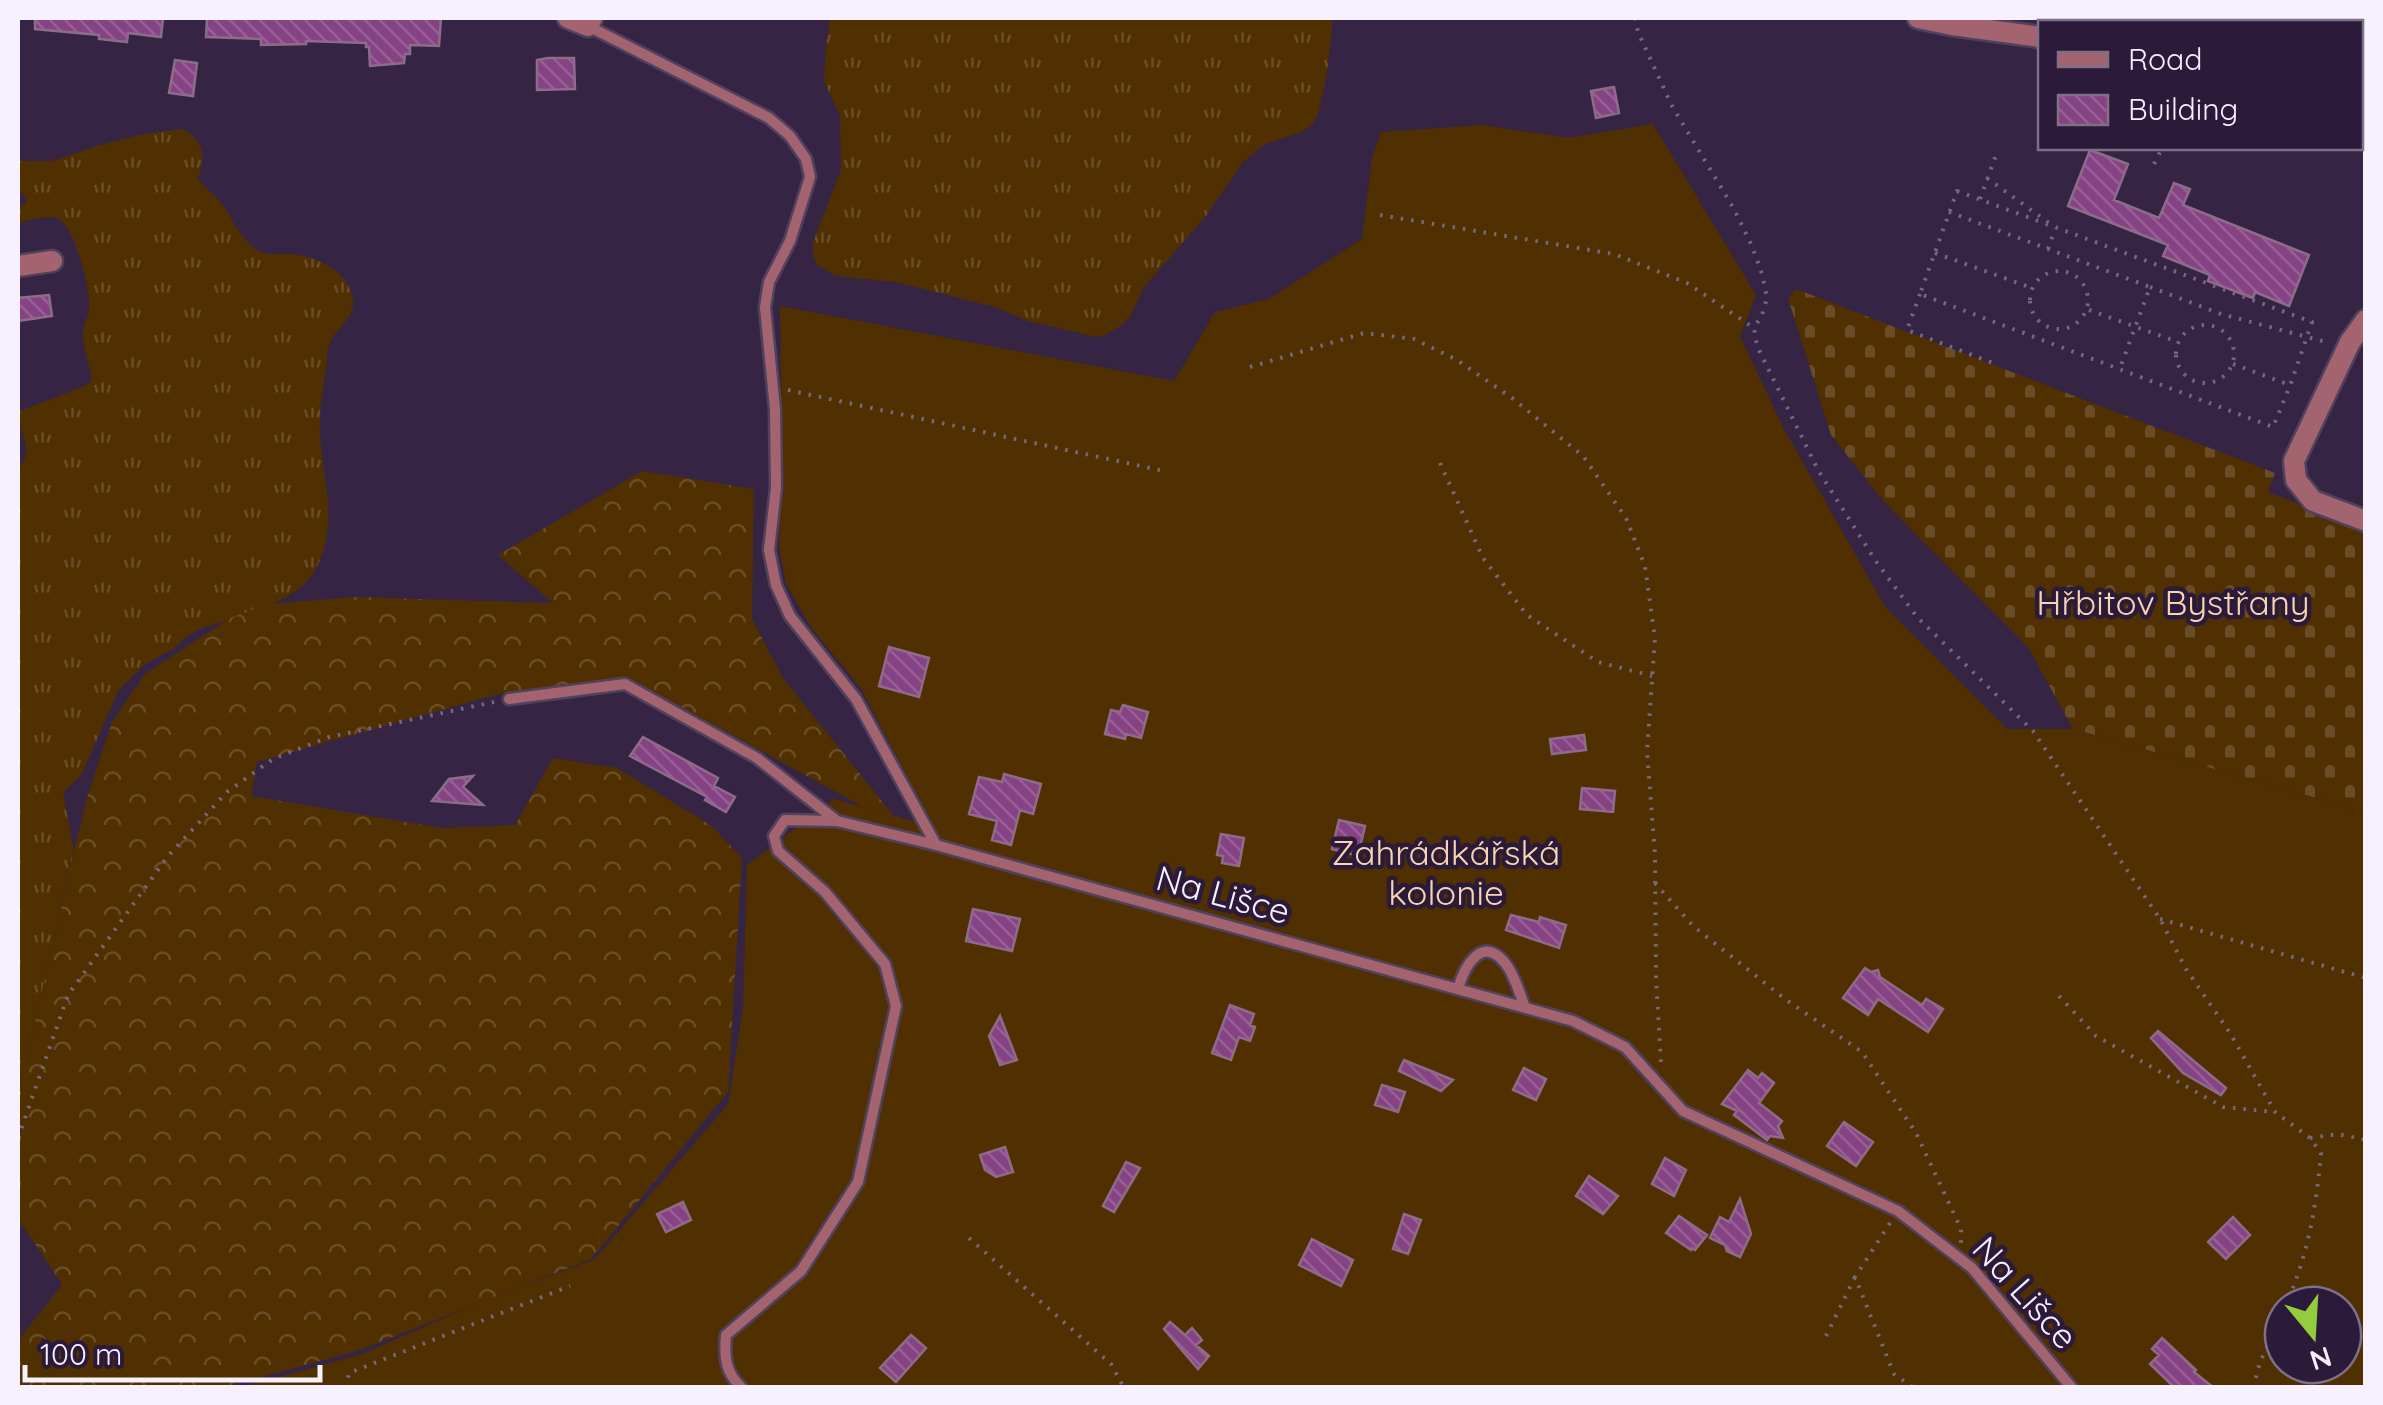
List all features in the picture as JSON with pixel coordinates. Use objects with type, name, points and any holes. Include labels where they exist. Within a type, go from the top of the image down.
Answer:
[{"type":"street","points":[[568,18],[590,22]]},
{"type":"street","points":[[1918,18],[2038,36]]},
{"type":"street","points":[[18,266],[52,261]]},
{"type":"street","points":[[2366,320],[2348,347],[2294,462],[2296,480],[2313,501],[2366,521]]},
{"type":"lane","points":[[590,22],[769,118],[790,136],[806,159],[810,177],[790,241],[769,282],[764,307],[774,387],[776,488],[769,550],[776,585],[790,616],[856,699],[936,845]]},
{"type":"lane","name":"Na Lišce","points":[[509,699],[625,684],[757,758],[837,821],[1573,1021],[1625,1047],[1683,1111],[1898,1211],[1961,1258],[2072,1388]]},
{"type":"lane","points":[[742,1388],[724,1358],[726,1336],[801,1271],[858,1182],[896,1006],[885,964],[824,892],[778,852],[774,836],[785,820],[837,821]]},
{"type":"lane","points":[[1458,988],[1467,964],[1476,955],[1496,954],[1507,964],[1524,1007]]},
{"type":"path","points":[[1636,18],[1638,32],[1672,106],[1752,246],[1767,298],[1754,328],[1757,346],[1818,470],[1917,617],[2033,731],[2160,919],[2186,969],[2230,1033],[2276,1112],[2310,1138],[2321,1153],[2304,1262],[2294,1285]]},
{"type":"path","points":[[2154,164],[2161,150]]},
{"type":"path","points":[[1980,199],[1996,154]]},
{"type":"path","points":[[1987,178],[2055,228]]},
{"type":"path","points":[[1920,294],[2273,427],[2312,322],[1957,191],[1920,294],[1908,330],[1993,363]]},
{"type":"path","points":[[1949,212],[2221,314],[2348,347]]},
{"type":"path","points":[[1380,215],[1614,254],[1687,283],[1754,328]]},
{"type":"path","points":[[2048,248],[2055,228]]},
{"type":"path","points":[[1935,253],[2032,288]]},
{"type":"path","points":[[2071,273],[2075,259]]},
{"type":"path","points":[[2048,272],[2071,273],[2085,286],[2087,310],[2074,326],[2049,328],[2032,312],[2032,288],[2048,272]]},
{"type":"path","points":[[2120,368],[2150,287]]},
{"type":"path","points":[[2087,310],[2178,342]]},
{"type":"path","points":[[2217,327],[2221,314]]},
{"type":"path","points":[[2194,327],[2217,327],[2232,341],[2234,364],[2220,380],[2196,382],[2179,367],[2178,342],[2194,327]]},
{"type":"path","points":[[2044,340],[2049,328]]},
{"type":"path","points":[[1250,367],[1364,333],[1414,339],[1457,360],[1512,398],[1583,456],[1626,518],[1646,566],[1655,638],[1647,751],[1662,1088]]},
{"type":"path","points":[[2234,364],[2290,386]]},
{"type":"path","points":[[774,387],[1164,471]]},
{"type":"path","points":[[1440,463],[1483,558],[1527,615],[1598,662],[1652,676]]},
{"type":"path","points":[[18,1138],[68,995],[168,856],[227,792],[273,759],[330,737],[509,699]]},
{"type":"path","points":[[1655,882],[1693,926],[1785,999],[1862,1052],[1916,1133],[1961,1229],[1961,1258]]},
{"type":"path","points":[[2160,919],[2366,978]]},
{"type":"path","points":[[2059,996],[2096,1036],[2224,1107],[2276,1112]]},
{"type":"path","points":[[2310,1138],[2338,1134],[2366,1140]]},
{"type":"path","points":[[1826,1336],[1898,1211]]},
{"type":"path","points":[[969,1238],[1111,1364],[1124,1388]]},
{"type":"path","points":[[1856,1278],[1894,1374],[1914,1388]]},
{"type":"path","points":[[346,1388],[349,1373],[570,1286]]},
{"type":"path","points":[[2253,1388],[2263,1355]]},
{"type":"green space","points":[[830,18],[1333,18],[1327,73],[1313,123],[1302,132],[1265,144],[1243,162],[1206,216],[1143,288],[1131,315],[1122,325],[1096,337],[896,282],[835,276],[816,264],[813,242],[841,170],[840,116],[824,81]]},
{"type":"green space","name":"Zahrádkářská kolonie","points":[[1653,124],[1756,295],[1740,336],[1784,429],[1886,608],[2007,729],[2073,729],[2365,812],[2365,1387],[237,1388],[360,1355],[476,1304],[595,1259],[728,1104],[743,1008],[747,865],[834,799],[934,827],[860,687],[812,629],[786,584],[779,547],[780,306],[1174,381],[1215,312],[1269,299],[1362,239],[1372,158],[1381,132],[1482,125],[1568,138]]},
{"type":"green space","points":[[181,129],[194,137],[201,149],[200,182],[222,204],[248,243],[266,253],[297,255],[323,263],[338,272],[352,296],[351,313],[328,347],[321,404],[327,536],[314,572],[293,592],[263,608],[200,629],[145,664],[118,691],[82,774],[63,793],[74,851],[18,1095],[18,468],[26,449],[18,412],[89,384],[92,379],[83,339],[89,301],[80,259],[63,222],[42,218],[18,222],[18,207],[26,200],[18,192],[18,161],[52,161],[139,135]]},
{"type":"green space","name":"Hřbitov Bystřany","points":[[1796,289],[2275,473],[2268,492],[2365,530],[2365,812],[2073,729],[2028,647],[1884,502],[1831,435],[1788,298]]},
{"type":"green space","points":[[642,471],[754,489],[752,619],[783,678],[905,830],[627,677],[498,694],[257,762],[251,796],[441,828],[515,825],[553,758],[617,768],[712,826],[742,858],[728,1092],[591,1259],[357,1351],[224,1387],[18,1387],[18,1341],[62,1284],[18,1219],[18,1095],[86,801],[112,722],[145,674],[230,618],[268,604],[355,597],[553,603],[498,555]]},
{"type":"building","points":[[35,18],[163,18],[161,37],[128,33],[127,42],[99,39],[99,35],[35,29]]},
{"type":"building","points":[[207,18],[441,18],[439,46],[410,45],[404,63],[370,66],[366,43],[306,41],[261,45],[261,39],[206,37]]},
{"type":"building","points":[[574,58],[575,89],[537,90],[537,60]]},
{"type":"building","points":[[175,60],[197,63],[193,96],[169,93]]},
{"type":"building","points":[[1614,87],[1619,113],[1596,118],[1591,91]]},
{"type":"building","points":[[2090,150],[2128,164],[2114,200],[2159,218],[2174,183],[2190,189],[2183,205],[2309,255],[2289,306],[2255,292],[2253,298],[2208,281],[2210,275],[2163,256],[2168,245],[2068,206]]},
{"type":"building","points":[[49,295],[52,316],[18,321],[18,298]]},
{"type":"building","points":[[889,647],[929,658],[919,697],[879,686]]},
{"type":"building","points":[[1123,705],[1148,712],[1141,738],[1105,734],[1111,710],[1120,712]]},
{"type":"building","points":[[1584,735],[1586,750],[1552,754],[1550,739]]},
{"type":"building","points":[[643,737],[718,778],[714,786],[735,797],[726,812],[705,800],[707,797],[630,756]]},
{"type":"building","points":[[1004,774],[1041,784],[1033,814],[1020,810],[1011,845],[992,840],[997,821],[969,814],[979,777],[1002,782]]},
{"type":"building","points":[[473,776],[463,787],[483,805],[432,801],[449,779]]},
{"type":"building","points":[[1582,788],[1615,791],[1613,812],[1580,809]]},
{"type":"building","points":[[1339,820],[1365,826],[1358,856],[1332,849]]},
{"type":"building","points":[[1221,834],[1244,838],[1239,866],[1222,863],[1223,856],[1217,855]]},
{"type":"building","points":[[973,909],[1020,919],[1012,951],[966,941]]},
{"type":"building","points":[[1511,915],[1539,922],[1540,917],[1566,925],[1559,948],[1506,930]]},
{"type":"building","points":[[1865,968],[1871,972],[1878,970],[1880,977],[1922,1005],[1926,999],[1943,1009],[1928,1032],[1878,999],[1868,1015],[1843,998]]},
{"type":"building","points":[[1230,1005],[1254,1014],[1250,1025],[1255,1027],[1250,1041],[1239,1037],[1231,1060],[1212,1053]]},
{"type":"building","points":[[1000,1016],[1017,1060],[1000,1065],[989,1036]]},
{"type":"building","points":[[2158,1031],[2226,1088],[2221,1095],[2183,1073],[2151,1038]]},
{"type":"building","points":[[1404,1060],[1453,1080],[1441,1091],[1399,1071]]},
{"type":"building","points":[[1524,1068],[1546,1079],[1536,1100],[1513,1090]]},
{"type":"building","points":[[1748,1070],[1758,1078],[1762,1073],[1774,1083],[1759,1103],[1782,1121],[1778,1126],[1783,1138],[1770,1136],[1767,1140],[1734,1115],[1737,1111],[1722,1104]]},
{"type":"building","points":[[1382,1085],[1405,1092],[1398,1112],[1375,1105]]},
{"type":"building","points":[[1844,1122],[1873,1142],[1856,1166],[1827,1146]]},
{"type":"building","points":[[1005,1147],[1013,1172],[996,1177],[985,1170],[980,1155]]},
{"type":"building","points":[[1665,1158],[1686,1170],[1674,1196],[1652,1184]]},
{"type":"building","points":[[1126,1162],[1140,1168],[1114,1212],[1103,1206]]},
{"type":"building","points":[[1589,1176],[1618,1196],[1603,1214],[1576,1196]]},
{"type":"building","points":[[1740,1199],[1751,1234],[1740,1257],[1710,1238],[1720,1217],[1729,1222]]},
{"type":"building","points":[[683,1202],[691,1220],[666,1232],[657,1214]]},
{"type":"building","points":[[1404,1214],[1421,1220],[1408,1254],[1393,1249]]},
{"type":"building","points":[[1679,1216],[1707,1235],[1695,1250],[1666,1233]]},
{"type":"building","points":[[2233,1217],[2250,1235],[2226,1259],[2208,1242]]},
{"type":"building","points":[[1312,1239],[1353,1260],[1341,1286],[1299,1265]]},
{"type":"building","points":[[1170,1322],[1185,1335],[1192,1328],[1202,1340],[1196,1345],[1209,1356],[1198,1369],[1164,1329]]},
{"type":"building","points":[[911,1335],[926,1348],[896,1382],[880,1368]]},
{"type":"building","points":[[2162,1338],[2214,1388],[2175,1388],[2150,1364],[2159,1355],[2152,1349]]}]
